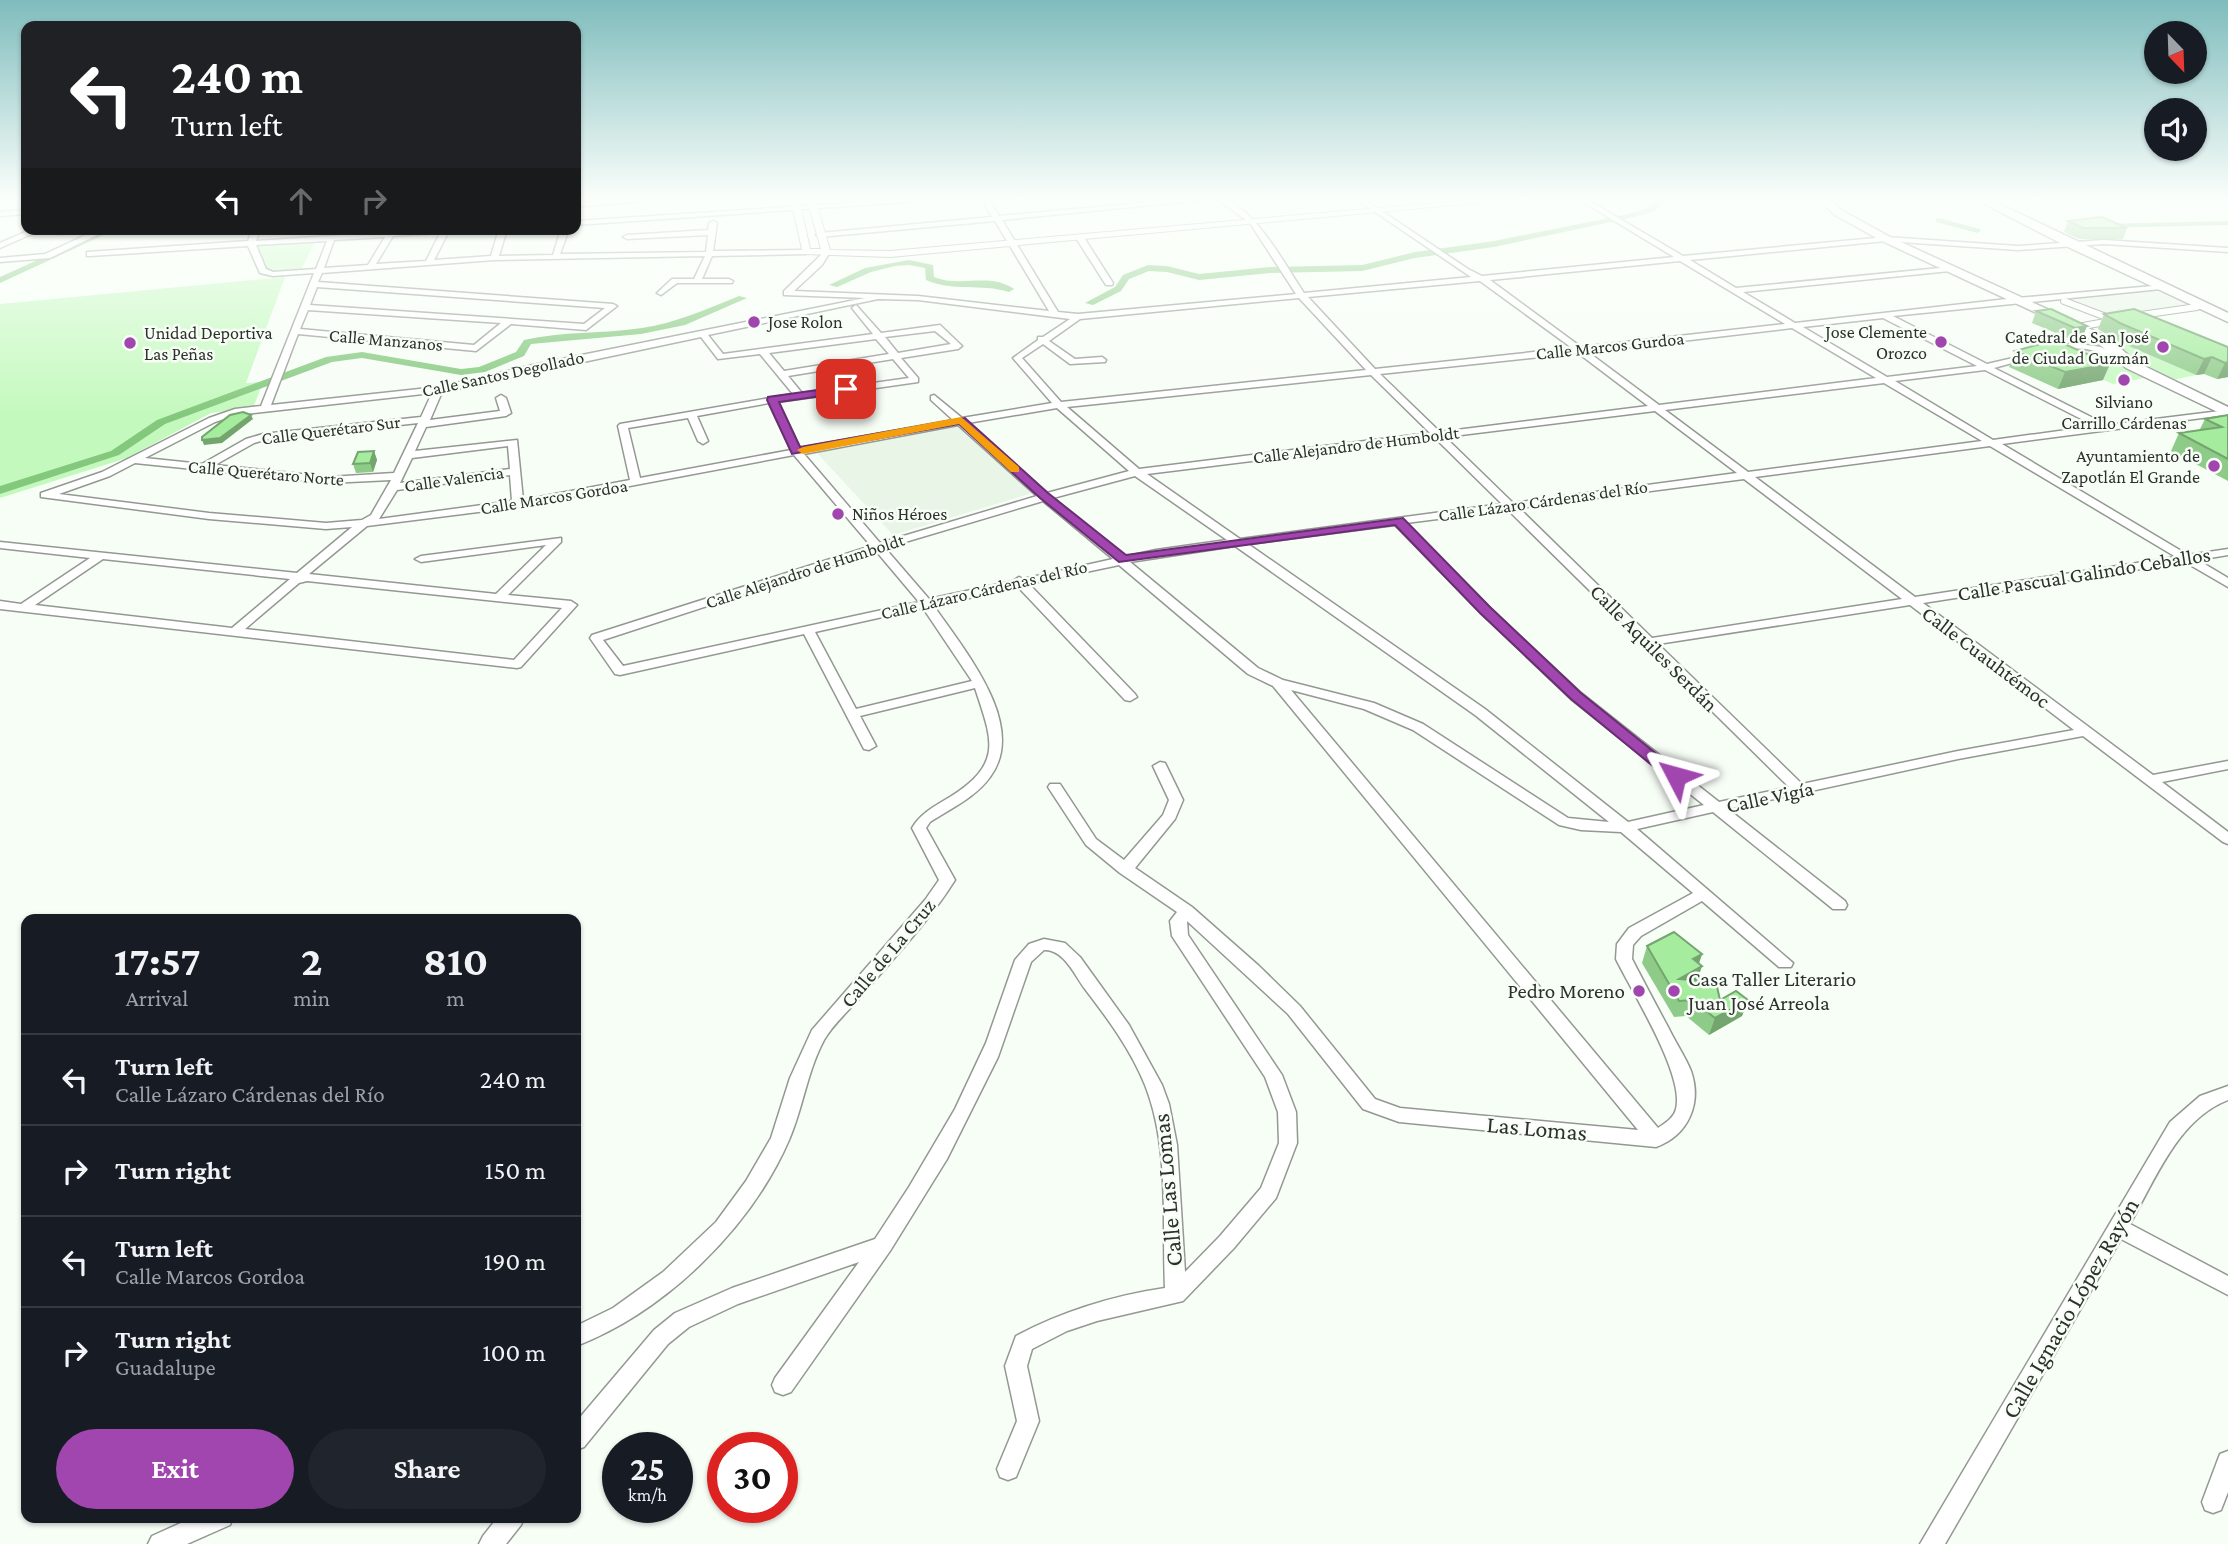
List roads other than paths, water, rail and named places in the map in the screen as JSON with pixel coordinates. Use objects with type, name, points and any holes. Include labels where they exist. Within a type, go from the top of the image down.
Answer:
[{"type":"main road","points":[[1955,271],[2025,301],[2103,340],[2131,365],[2226,413]]},
{"type":"main road","points":[[2127,271],[2228,317]]},
{"type":"street","points":[[263,271],[273,274],[317,271]]},
{"type":"street","points":[[265,408],[275,378],[307,307],[318,271]]},
{"type":"street","points":[[698,280],[702,271]]},
{"type":"street","name":"Calle Santos Degollado","points":[[810,271],[787,293],[889,296],[1078,317],[1547,271]]},
{"type":"street","points":[[1028,271],[1054,313]]},
{"type":"street","points":[[1102,271],[1110,283]]},
{"type":"street","name":"Calle Aquiles Serdán","points":[[1283,271],[1301,295],[1372,371],[1800,790]]},
{"type":"street","name":"Calle Cuauhtémoc","points":[[1469,271],[1493,284],[2228,839]]},
{"type":"street","points":[[1705,271],[2228,583]]},
{"type":"street","points":[[1737,290],[1929,271]]},
{"type":"street","points":[[661,293],[675,281],[729,281]]},
{"type":"street","points":[[307,307],[586,327],[613,306],[315,284]]},
{"type":"street","name":"Calle Marcos Gurdoa","points":[[1059,405],[2161,287]]},
{"type":"street","name":"Calle Santos Degollado","points":[[363,524],[326,526],[209,516],[45,495],[106,474],[227,414],[439,390],[889,296]]},
{"type":"street","points":[[2064,301],[2114,321]]},
{"type":"street","points":[[2083,326],[2197,307]]},
{"type":"street","points":[[636,483],[623,426],[772,400],[915,380],[856,308]]},
{"type":"street","points":[[1884,315],[1982,368],[2105,428]]},
{"type":"street","points":[[1078,317],[1041,339],[1017,358],[1059,405],[1138,472],[1480,712],[1625,827],[1785,963]]},
{"type":"street","points":[[2126,318],[2139,323]]},
{"type":"street","name":"Calle Manzanos","points":[[296,331],[476,348],[508,322]]},
{"type":"street","points":[[703,334],[721,357],[940,328],[958,346],[782,374]]},
{"type":"street","points":[[1041,339],[1073,362],[1102,360]]},
{"type":"street","name":"Calle Alejandro de Humboldt","points":[[620,671],[596,638],[1044,496],[1138,472],[1982,368],[2079,344],[2099,348],[2131,365]]},
{"type":"street","points":[[762,351],[800,396]]},
{"type":"street","points":[[234,632],[335,550],[377,520],[439,390]]},
{"type":"street","name":"Calle Querétaro Sur","points":[[202,468],[250,441],[263,437],[506,413],[501,398]]},
{"type":"street","points":[[934,398],[1044,496],[1123,559],[1253,671],[1278,683],[1656,1139],[1678,1126],[1686,1111],[1686,1092],[1682,1072],[1624,959],[1625,944],[1635,932],[1703,894]]},
{"type":"street","name":"Calle de La Cruz","points":[[581,1334],[620,1315],[660,1286],[723,1228],[753,1187],[780,1139],[799,1078],[818,1035],[931,904],[947,880],[944,867],[921,839],[919,828],[925,819],[961,796],[984,776],[995,757],[998,736],[980,683],[926,603],[796,451],[772,400]]},
{"type":"street","name":"Calle Marcos Gordoa","points":[[377,520],[518,504],[1059,405]]},
{"type":"street","points":[[691,413],[704,441]]},
{"type":"street","name":"Calle Lázaro Cárdenas del Río","points":[[620,671],[1123,559],[1510,505],[2226,413]]},
{"type":"street","points":[[410,455],[513,442],[518,504]]},
{"type":"street","name":"Calle Querétaro Norte","points":[[134,460],[329,481],[399,476]]},
{"type":"street","name":"Calle Valencia","points":[[393,487],[515,471]]},
{"type":"street","points":[[335,550],[363,524],[377,520]]},
{"type":"street","points":[[1398,521],[1485,610],[1576,696],[1839,905]]},
{"type":"street","points":[[421,559],[557,540],[498,597]]},
{"type":"street","points":[[0,545],[571,605],[517,664],[0,605]]},
{"type":"street","name":"Calle Pascual Galindo Ceballos","points":[[1649,642],[2228,552]]},
{"type":"street","points":[[23,608],[102,555]]},
{"type":"street","points":[[1019,581],[1129,697]]},
{"type":"street","points":[[808,630],[869,746]]},
{"type":"street","points":[[853,714],[980,683]]},
{"type":"street","name":"Calle Vigía","points":[[1278,683],[1369,706],[1418,727],[1564,822],[1581,825],[1625,827],[1958,755],[2085,732]]},
{"type":"street","points":[[2150,780],[2228,765]]},
{"type":"street","points":[[1125,869],[1170,816],[1177,800],[1160,766]]},
{"type":"street","points":[[1055,787],[1091,842],[1185,911]]},
{"type":"street","name":"Las Lomas","points":[[1185,911],[1294,1010],[1369,1104],[1399,1115],[1656,1139]]},
{"type":"street","name":"Calle Las Lomas","points":[[1176,1295],[1227,1242],[1269,1192],[1288,1143],[1287,1112],[1273,1076],[1180,936],[1178,921],[1185,911]]},
{"type":"street","name":"Calle Las Lomas","points":[[783,1385],[883,1245],[933,1164],[984,1069],[1023,960],[1030,950],[1049,945],[1058,946],[1071,957],[1136,1051],[1153,1085],[1164,1123],[1176,1295]]},
{"type":"street","name":"Calle Ignacio López Rayón","points":[[1932,1544],[2176,1127],[2206,1101],[2228,1093]]},
{"type":"street","points":[[2117,1227],[2228,1286]]},
{"type":"street","points":[[581,1433],[653,1346],[682,1320],[732,1297],[883,1245]]},
{"type":"street","points":[[1009,1469],[1028,1421],[1016,1366],[1023,1343],[1055,1325],[1116,1304],[1176,1295]]},
{"type":"street","points":[[2213,1502],[2228,1462]]},
{"type":"street","points":[[160,1544],[208,1523]]},
{"type":"street","points":[[491,1544],[508,1523]]},
{"type":"waterway","points":[[0,280],[20,271]]},
{"type":"waterway","points":[[834,285],[865,271]]},
{"type":"waterway","points":[[930,271],[929,278],[939,282],[989,283],[1009,289]]},
{"type":"waterway","points":[[1090,303],[1118,289],[1126,277],[1141,271]]},
{"type":"waterway","points":[[1175,271],[1199,277],[1259,271]]},
{"type":"waterway","points":[[0,490],[115,453],[161,422],[330,359],[362,355],[461,372],[481,370],[520,354],[527,342],[641,331],[685,322],[742,298]]},
{"type":"place","name":"Jose Rolon","points":[[754,322]]},
{"type":"place","name":"Jose Clemente Orozco","points":[[1941,342]]},
{"type":"place","name":"Unidad Deportiva Las Peñas","points":[[130,343]]},
{"type":"place","name":"Catedral de San José de Ciudad Guzmán","points":[[2163,347]]},
{"type":"place","name":"Silviano Carrillo Cárdenas","points":[[2124,380]]},
{"type":"place","name":"Ayuntamiento de Zapotlán El Grande","points":[[2214,466]]},
{"type":"place","name":"Niños Héroes","points":[[838,514]]},
{"type":"place","name":"Pedro Moreno","points":[[1639,991]]},
{"type":"place","name":"Casa Taller Literario Juan José Arreola","points":[[1674,991]]}]
